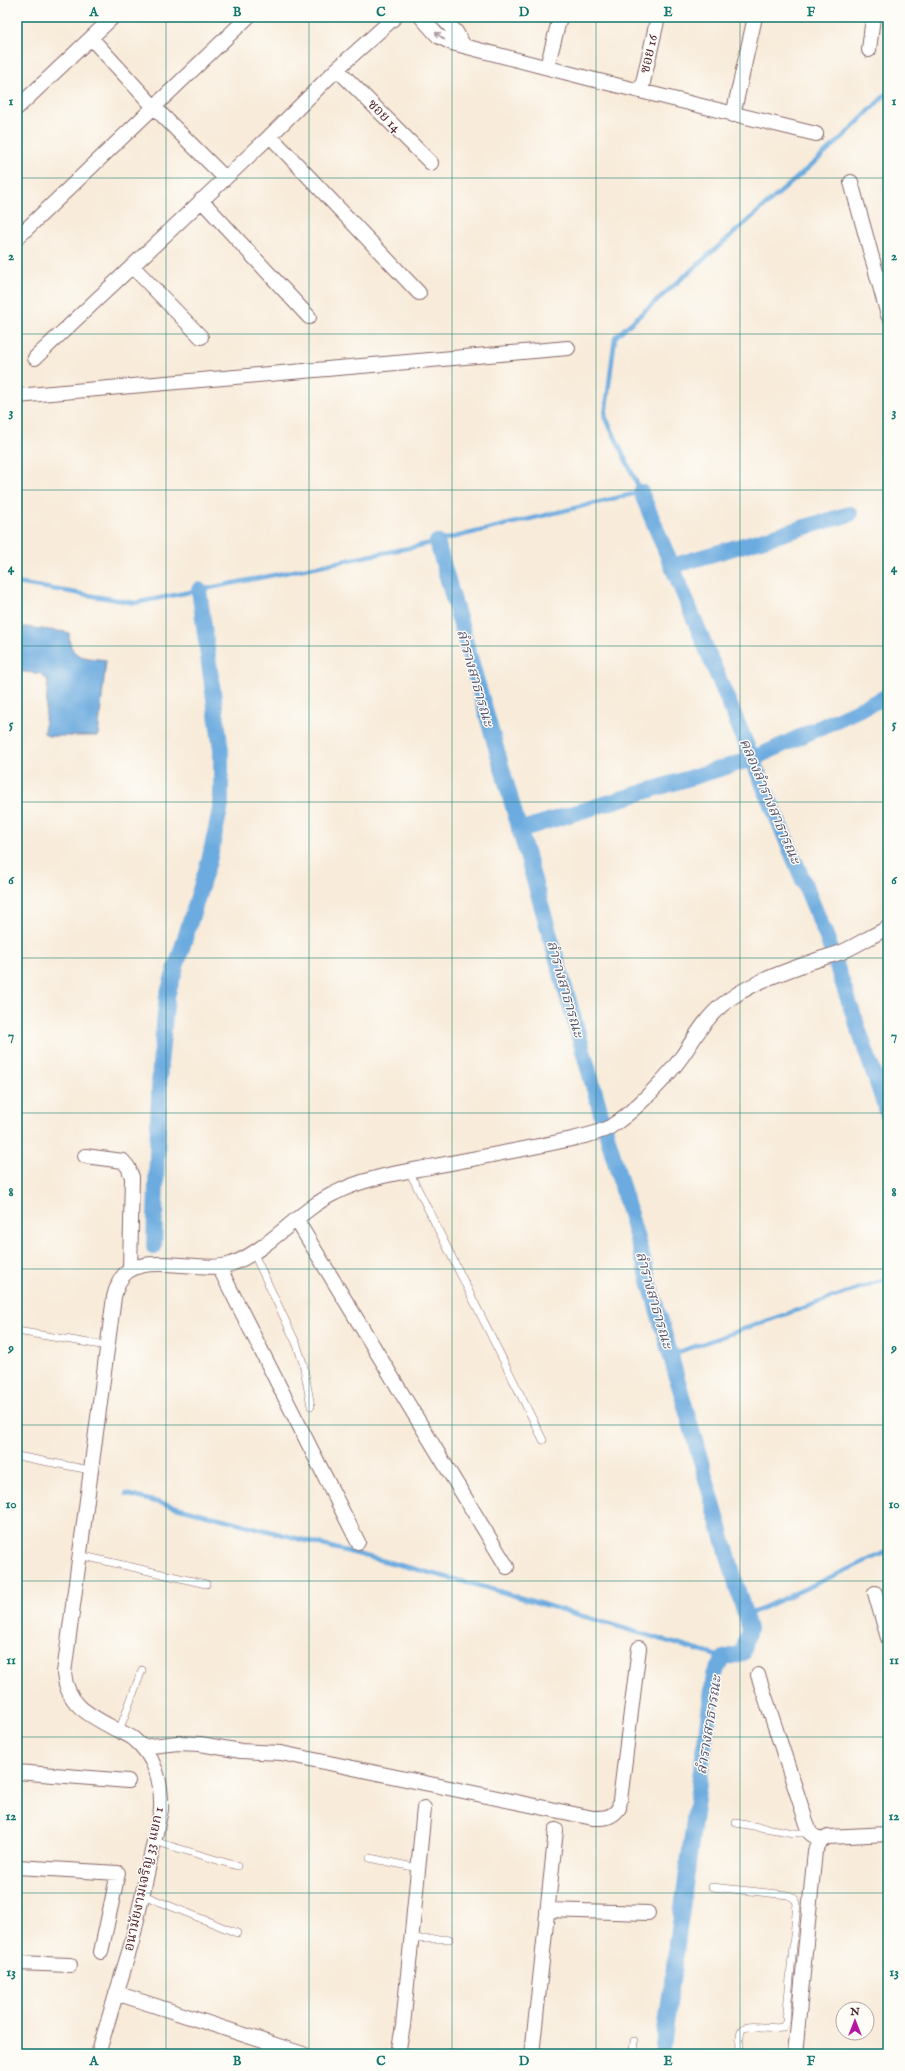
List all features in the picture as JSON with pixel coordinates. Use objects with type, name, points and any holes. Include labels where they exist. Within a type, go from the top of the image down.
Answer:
[{"type":"street","points":[[17,108],[113,17]]},
{"type":"street","points":[[17,238],[248,17]]},
{"type":"street","points":[[35,358],[270,136],[337,69],[395,17]]},
{"type":"street","points":[[421,17],[445,40],[464,46],[733,115],[816,134]]},
{"type":"street","points":[[442,17],[456,32],[464,46]]},
{"type":"street","points":[[547,67],[560,17]]},
{"type":"street","name":"ซอย 16","points":[[641,91],[658,17]]},
{"type":"street","points":[[733,115],[755,17]]},
{"type":"street","points":[[870,50],[873,17]]},
{"type":"street","points":[[91,38],[154,107],[225,178]]},
{"type":"street","name":"ซอย 14","points":[[337,69],[431,163]]},
{"type":"street","points":[[270,136],[419,293]]},
{"type":"street","points":[[850,182],[888,315]]},
{"type":"street","points":[[201,200],[308,317]]},
{"type":"street","points":[[133,267],[201,337]]},
{"type":"street","points":[[17,396],[568,348]]},
{"type":"street","points":[[85,1156],[123,1161],[132,1177],[130,1270],[139,1266],[151,1264],[219,1267],[233,1263],[253,1252],[296,1219],[333,1194],[356,1184],[409,1171],[592,1134],[609,1127],[630,1112],[666,1076],[682,1056],[706,1020],[721,1006],[741,992],[815,960],[844,951],[888,928]]},
{"type":"street","points":[[296,1219],[507,1566]]},
{"type":"street","points":[[219,1267],[358,1542]]},
{"type":"street","name":"อนามัยงามเจริญ 33 แยก 1","points":[[98,2054],[130,1949],[161,1810],[162,1789],[158,1773],[142,1747],[132,1738],[77,1705],[70,1696],[65,1684],[64,1673],[90,1470],[117,1284],[130,1270]]},
{"type":"street","points":[[875,1593],[888,1638]]},
{"type":"street","points":[[142,1747],[178,1743],[200,1744],[241,1751],[281,1752],[594,1818],[606,1818],[614,1815],[619,1808],[639,1648]]},
{"type":"street","points":[[758,1675],[816,1837],[795,2054]]},
{"type":"street","points":[[17,1772],[128,1781]]},
{"type":"street","points":[[398,2054],[403,2026],[424,1808]]},
{"type":"street","points":[[532,2054],[556,1830]]},
{"type":"street","points":[[816,1837],[888,1834]]},
{"type":"street","points":[[17,1867],[118,1873],[101,1952]]},
{"type":"street","points":[[547,1910],[648,1913]]},
{"type":"street","points":[[17,1963],[70,1965]]},
{"type":"street","points":[[116,1993],[303,2054]]},
{"type":"lane","points":[[409,1171],[543,1440]]},
{"type":"lane","points":[[253,1252],[297,1345],[303,1363],[311,1406]]},
{"type":"lane","points":[[17,1331],[107,1346]]},
{"type":"lane","points":[[17,1456],[90,1470]]},
{"type":"lane","points":[[79,1554],[206,1584]]},
{"type":"lane","points":[[119,1731],[142,1670]]},
{"type":"lane","points":[[736,1823],[816,1837]]},
{"type":"lane","points":[[154,1841],[237,1866]]},
{"type":"lane","points":[[370,1858],[418,1868]]},
{"type":"lane","points":[[712,1887],[788,1895],[794,1898],[797,1903],[786,2021],[783,2027],[778,2028],[749,2026],[743,2028],[741,2032],[740,2054]]},
{"type":"lane","points":[[143,1895],[237,1933]]},
{"type":"lane","points":[[411,1939],[449,1939]]},
{"type":"lane","points":[[633,2054],[634,2041]]},
{"type":"water","points":[[17,626],[69,633],[70,642],[75,653],[80,656],[106,660],[98,736],[48,736],[44,733],[48,681],[41,674],[17,671]]},
{"type":"waterway","points":[[17,583],[135,603],[418,546],[641,492],[605,416],[615,337],[840,140],[888,92]]},
{"type":"waterway","name":"คลองลำรางสาธารณะ","points":[[641,492],[827,938],[888,1115]]},
{"type":"waterway","points":[[672,566],[850,514]]},
{"type":"waterway","name":"ลำรางสาธารณะ","points":[[437,542],[749,1629],[743,1653],[724,1658],[714,1675],[662,2054]]},
{"type":"waterway","points":[[154,1247],[160,1064],[167,996],[209,861],[221,805],[221,750],[199,590]]},
{"type":"waterway","points":[[519,830],[752,759],[888,696]]},
{"type":"waterway","points":[[874,1075],[888,1076]]},
{"type":"waterway","points":[[670,1355],[888,1278]]},
{"type":"waterway","points":[[126,1494],[488,1588],[724,1658]]},
{"type":"waterway","points":[[745,1616],[888,1551]]}]
